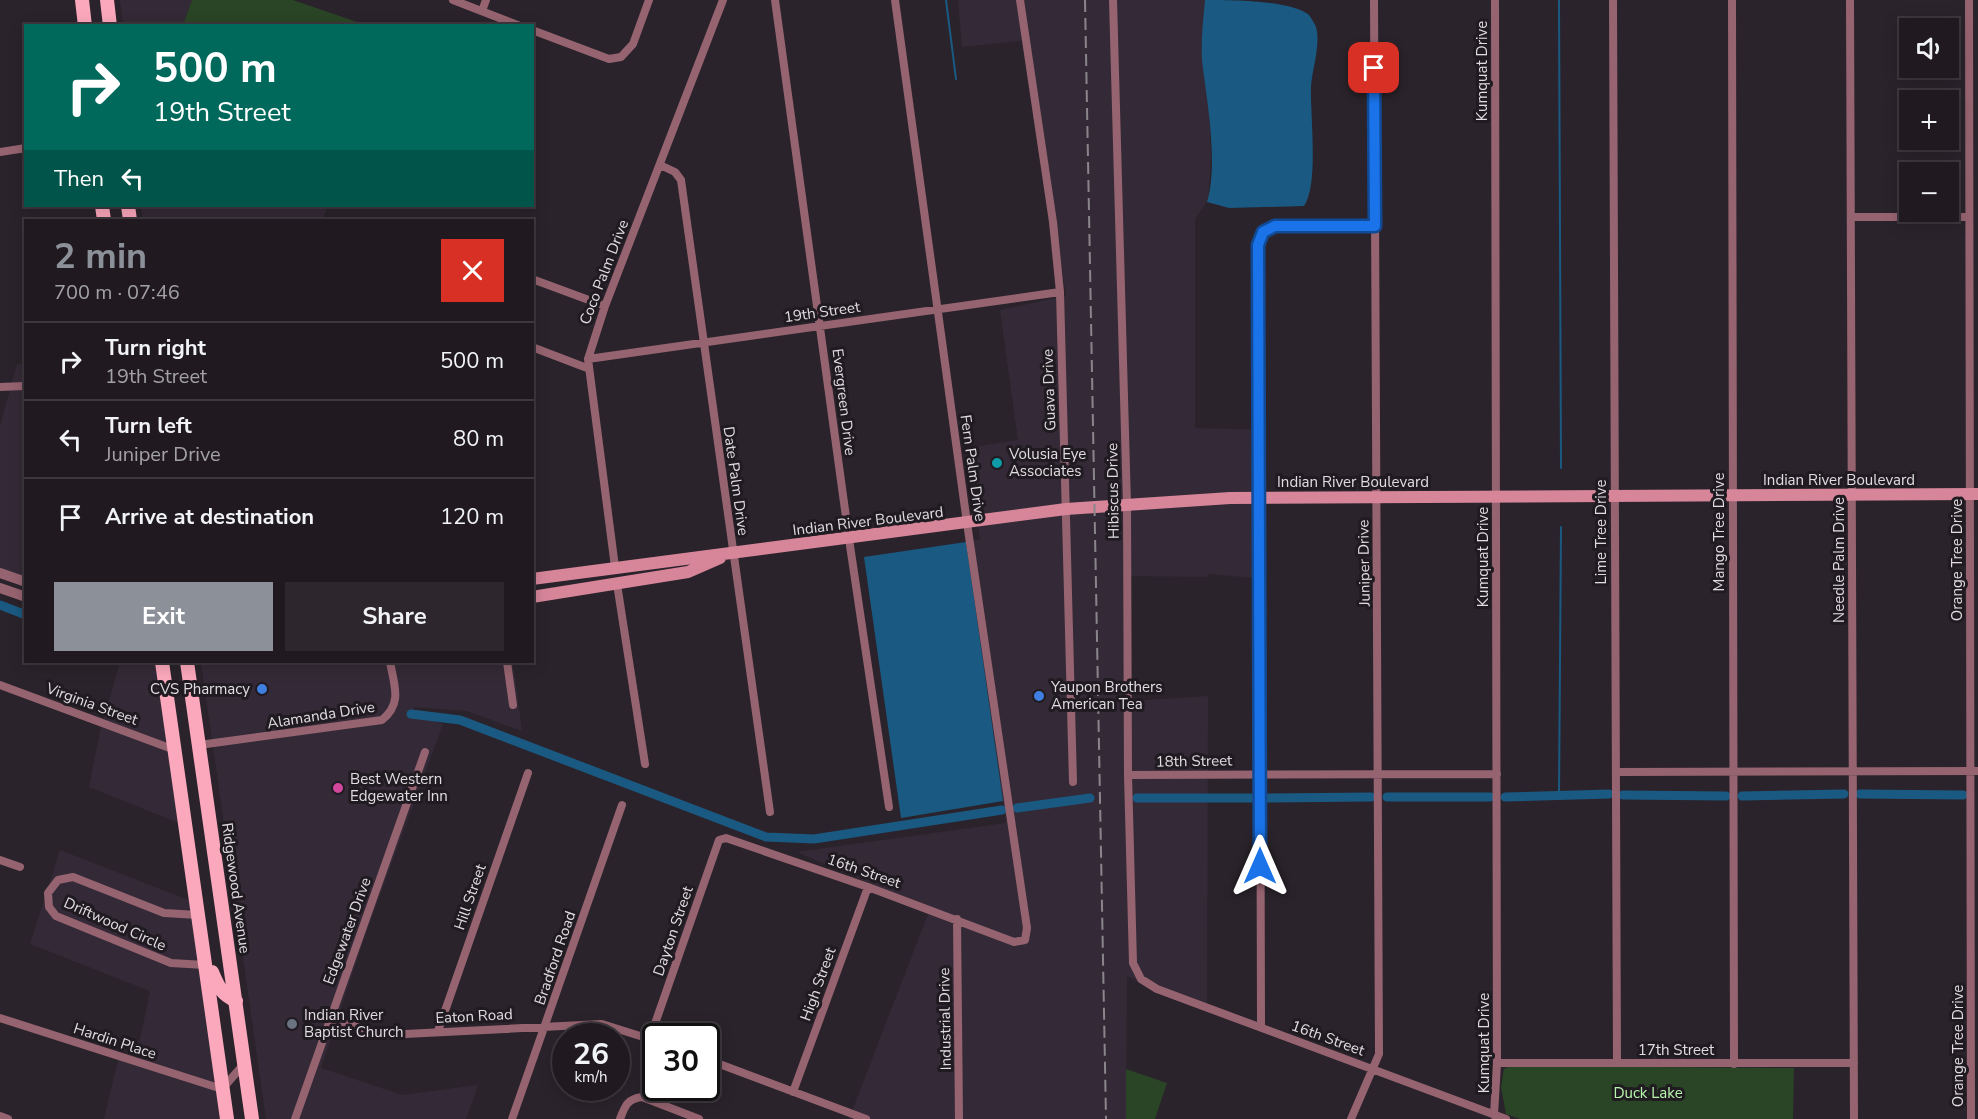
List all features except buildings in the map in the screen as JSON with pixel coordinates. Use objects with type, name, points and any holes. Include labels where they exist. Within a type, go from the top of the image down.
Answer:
[{"type":"main road","points":[[82,0],[85,24]]},
{"type":"main road","points":[[107,0],[110,24]]},
{"type":"main road","name":"Indian River Boulevard","points":[[534,579],[1066,509],[1127,505],[1259,498],[1974,494]]},
{"type":"main road","points":[[534,597],[688,572],[732,553]]},
{"type":"main road","points":[[162,663],[227,1119]]},
{"type":"main road","name":"Ridgewood Avenue","points":[[188,663],[252,1119]]},
{"type":"main road","points":[[203,947],[218,987],[225,996],[236,1001]]},
{"type":"street","points":[[453,0],[515,24]]},
{"type":"street","points":[[482,11],[486,0]]},
{"type":"street","points":[[534,31],[609,59],[621,57],[633,45],[649,0]]},
{"type":"street","name":"Coco Palm Drive","points":[[615,567],[588,364],[605,306],[723,0]]},
{"type":"street","name":"Evergreen Drive","points":[[775,0],[849,539],[889,807]]},
{"type":"street","name":"Fern Palm Drive","points":[[895,0],[967,523],[1026,917],[1025,940]]},
{"type":"street","name":"Guava Drive","points":[[1020,0],[1053,222],[1060,292],[1073,782]]},
{"type":"street","name":"Hibiscus Drive","points":[[1113,0],[1127,505],[1128,775],[1133,963],[1141,979]]},
{"type":"street","name":"Juniper Drive","points":[[1351,1119],[1363,1086],[1379,1054],[1374,0]]},
{"type":"street","name":"Kumquat Drive","points":[[1494,1114],[1497,1063],[1495,0]]},
{"type":"street","name":"Lime Tree Drive","points":[[1613,0],[1617,1063]]},
{"type":"street","name":"Mango Tree Drive","points":[[1732,0],[1734,1064]]},
{"type":"street","name":"Needle Palm Drive","points":[[1850,0],[1854,1119]]},
{"type":"street","name":"Orange Tree Drive","points":[[1969,0],[1969,217],[1974,494],[1971,1119]]},
{"type":"street","points":[[0,152],[24,148]]},
{"type":"street","name":"Date Palm Drive","points":[[660,165],[675,172],[681,180],[770,812]]},
{"type":"street","points":[[1851,217],[1969,217]]},
{"type":"street","points":[[1261,1027],[1258,245],[1263,232],[1275,226],[1375,226]]},
{"type":"street","points":[[534,280],[605,306]]},
{"type":"street","name":"19th Street","points":[[534,348],[588,364],[703,342],[1060,292]]},
{"type":"street","points":[[0,387],[24,386]]},
{"type":"street","points":[[0,573],[24,581]]},
{"type":"street","points":[[617,584],[645,764]]},
{"type":"street","points":[[0,588],[24,596]]},
{"type":"street","name":"Alamanda Drive","points":[[200,745],[382,720],[393,712],[396,696],[390,663]]},
{"type":"street","points":[[507,663],[513,705]]},
{"type":"street","name":"Virginia Street","points":[[0,685],[175,750]]},
{"type":"street","name":"Edgewater Drive","points":[[295,1119],[425,752]]},
{"type":"street","points":[[1616,772],[1974,771]]},
{"type":"street","name":"Hill Street","points":[[438,1031],[528,772]]},
{"type":"street","name":"18th Street","points":[[1128,775],[1497,774]]},
{"type":"street","name":"Bradford Road","points":[[512,1119],[622,805]]},
{"type":"street","name":"16th Street","points":[[726,838],[868,886],[1014,942],[1025,940]]},
{"type":"street","name":"Dayton Street","points":[[659,1023],[719,840],[726,838]]},
{"type":"street","points":[[0,860],[20,867]]},
{"type":"street","name":"Driftwood Circle","points":[[198,915],[164,914],[74,878],[58,880],[48,893],[49,907],[56,916],[171,963],[205,965]]},
{"type":"street","name":"High Street","points":[[793,1092],[868,886]]},
{"type":"street","name":"Industrial Drive","points":[[957,919],[959,1119]]},
{"type":"street","name":"16th Street","points":[[1141,979],[1157,989],[1506,1119]]},
{"type":"street","name":"Hardin Place","points":[[0,1018],[222,1089]]},
{"type":"street","name":"Eaton Road","points":[[330,1019],[385,1035],[546,1025],[602,1024],[642,1037]]},
{"type":"street","points":[[222,1089],[244,1063]]},
{"type":"street","name":"17th Street","points":[[1497,1063],[1854,1063]]},
{"type":"street","points":[[720,1064],[866,1119]]},
{"type":"street","points":[[620,1119],[626,1103],[632,1098],[642,1097],[699,1119]]},
{"type":"street","points":[[0,1116],[8,1119]]},
{"type":"shaded area","points":[[120,0],[192,0],[184,24],[123,24]]},
{"type":"shaded area","points":[[958,0],[1205,0],[1203,67],[1209,101],[1211,158],[1208,200],[1195,219],[1195,428],[1265,430],[1265,493],[977,516],[968,448],[1018,440],[1000,310],[1066,296],[1028,40],[962,47]]},
{"type":"shaded area","points":[[141,207],[328,207],[322,219],[143,219]]},
{"type":"shaded area","points":[[24,363],[24,577],[0,568],[0,426],[17,364]]},
{"type":"shaded area","points":[[1229,503],[1265,503],[1266,579],[1208,574],[1207,577],[1127,576],[1131,701],[1208,696],[1207,1012],[1127,976],[1126,1119],[849,1119],[930,909],[797,852],[1006,823],[966,542],[980,539],[978,526],[1066,514]]},
{"type":"shaded area","points":[[120,663],[156,663],[181,824],[89,787],[100,732]]},
{"type":"shaded area","points":[[201,663],[513,663],[522,731],[467,711],[414,707],[413,715],[443,724],[365,936],[321,1068],[402,1095],[478,1085],[466,1119],[266,1119]]},
{"type":"shaded area","points":[[60,850],[191,901],[220,1119],[104,1119],[120,1052],[140,1059],[138,1049],[150,991],[30,944]]},
{"type":"green space","points":[[192,0],[293,0],[363,24],[183,24]]},
{"type":"green space","name":"Duck Lake","points":[[1510,1066],[1794,1068],[1793,1119],[1520,1119],[1506,1114],[1501,1087],[1504,1069]]},
{"type":"green space","points":[[1126,1069],[1167,1083],[1155,1119],[1126,1119]]},
{"type":"water","points":[[1205,0],[1259,2],[1289,6],[1309,15],[1315,26],[1317,49],[1311,87],[1313,166],[1309,196],[1304,206],[1229,208],[1207,202],[1212,172],[1212,154],[1202,61]]},
{"type":"water","points":[[966,542],[1003,801],[901,818],[864,557]]},
{"type":"waterway","points":[[946,0],[956,79]]},
{"type":"waterway","points":[[1559,0],[1561,468]]},
{"type":"waterway","points":[[1559,796],[1561,527]]},
{"type":"waterway","points":[[0,605],[24,614]]},
{"type":"waterway","points":[[411,714],[460,720],[766,837],[814,839],[1002,810]]},
{"type":"waterway","points":[[1505,797],[1609,794]]},
{"type":"waterway","points":[[1742,796],[1844,794]]},
{"type":"waterway","points":[[1860,794],[1963,795]]},
{"type":"waterway","points":[[1623,795],[1726,796]]},
{"type":"waterway","points":[[1266,798],[1371,797]]},
{"type":"waterway","points":[[1387,797],[1490,797]]},
{"type":"waterway","points":[[1017,808],[1090,798]]},
{"type":"waterway","points":[[1137,798],[1251,798]]},
{"type":"railway","points":[[1085,0],[1106,1119]]},
{"type":"place","name":"Volusia Eye Associates","points":[[997,463]]},
{"type":"place","name":"CVS Pharmacy","points":[[262,689]]},
{"type":"place","name":"Yaupon Brothers American Tea","points":[[1039,696]]},
{"type":"place","name":"Best Western Edgewater Inn","points":[[338,788]]},
{"type":"place","name":"Indian River Baptist Church","points":[[292,1024]]},
{"type":"route","points":[[1260,866],[1258,245],[1263,232],[1275,226],[1375,226],[1374,68]]}]
